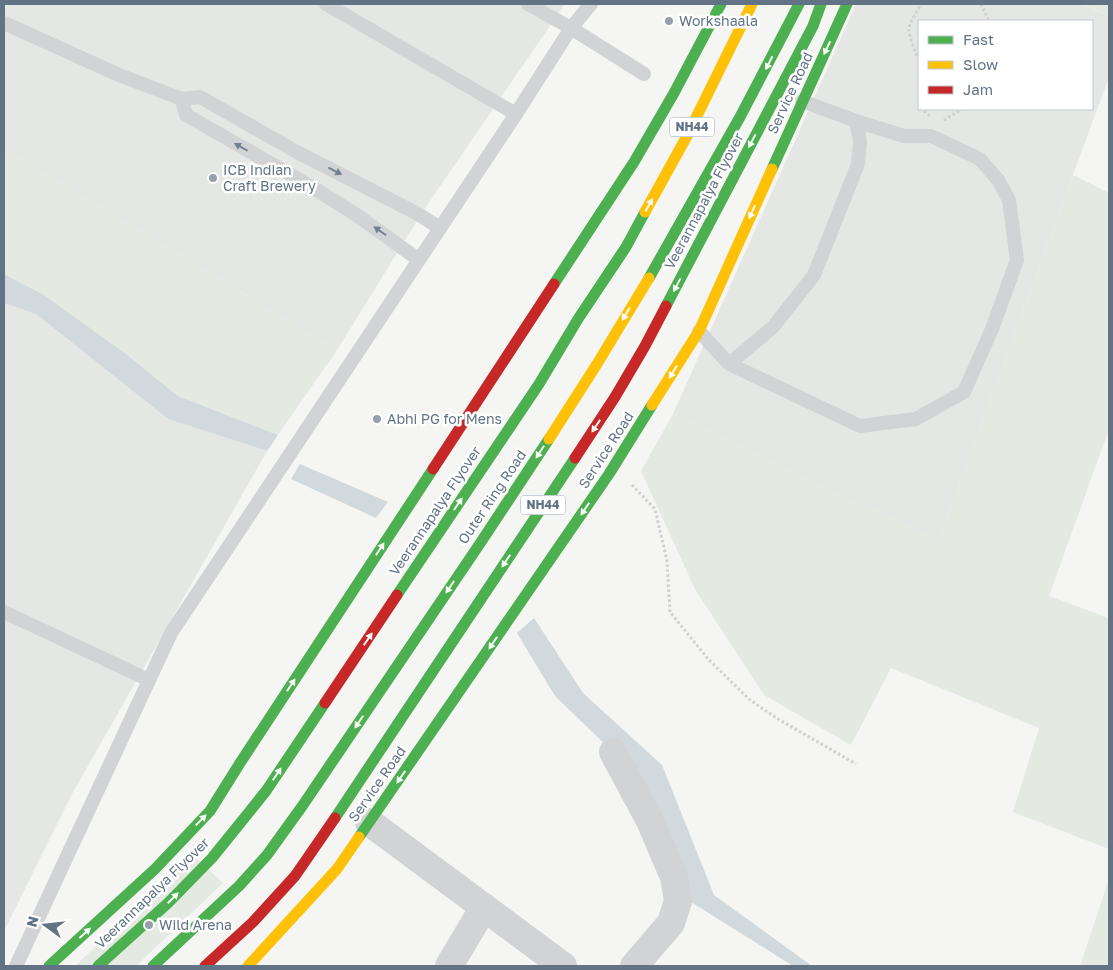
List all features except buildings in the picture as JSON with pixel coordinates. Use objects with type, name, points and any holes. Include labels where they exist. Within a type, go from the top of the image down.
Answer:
[{"type":"main road","points":[[49,966],[156,869],[210,811],[245,754],[634,162],[674,93],[721,4]]},
{"type":"main road","name":"Veerannapalya Flyover","points":[[98,966],[168,903],[212,858],[266,791],[539,384],[578,319],[626,248],[687,136],[752,4]]},
{"type":"main road","name":"Outer Ring Road","points":[[153,966],[238,886],[267,855],[303,805],[531,467],[586,382],[651,273],[766,70],[799,4]]},
{"type":"main road","name":"Veerannapalya Flyover","points":[[205,966],[253,922],[295,876],[332,824],[615,397],[649,338],[813,26],[821,4]]},
{"type":"main road","name":"Service Road","points":[[248,966],[337,869],[609,474],[699,331],[847,4]]},
{"type":"street","points":[[613,752],[650,821],[674,877],[678,901],[671,923],[634,966]]},
{"type":"street","points":[[369,822],[563,966]]},
{"type":"street","points":[[449,966],[484,907]]},
{"type":"lane","points":[[326,4],[516,114]]},
{"type":"lane","points":[[528,4],[572,28],[644,74]]},
{"type":"lane","points":[[16,966],[171,633],[572,28],[591,4]]},
{"type":"lane","points":[[4,23],[119,75],[182,98],[200,97],[295,151],[418,214],[440,228]]},
{"type":"lane","points":[[182,98],[186,115],[317,190],[358,216],[419,260]]},
{"type":"lane","points":[[699,331],[728,364],[860,426],[916,419],[964,392],[992,329],[1017,260],[1009,200],[998,180],[980,159],[931,136],[904,136],[802,101]]},
{"type":"lane","points":[[728,364],[773,328],[814,274],[858,164],[860,142],[856,121]]},
{"type":"lane","points":[[4,612],[149,680]]},
{"type":"path","points":[[918,58],[914,52],[909,29],[922,4]]},
{"type":"path","points":[[981,4],[989,20]]},
{"type":"path","points":[[924,110],[931,117],[945,120],[960,110]]},
{"type":"path","points":[[609,474],[633,485],[655,509],[667,561],[670,612],[708,658],[750,700],[778,719],[856,764]]},
{"type":"shaded area","points":[[4,4],[565,4],[425,208],[337,350],[4,148]]},
{"type":"shaded area","points":[[856,4],[1082,4],[1109,16],[1109,77],[938,541],[673,414]]},
{"type":"shaded area","points":[[1083,4],[1109,4],[1109,16]]},
{"type":"shaded area","points":[[4,148],[337,350],[278,435],[178,396],[126,354],[44,295],[4,274]]},
{"type":"shaded area","points":[[1073,175],[1109,193],[1109,429],[1049,596],[1109,618],[1109,849],[1013,812],[1039,728],[891,668],[851,745],[764,695],[695,589],[641,471],[673,414],[938,541]]},
{"type":"shaded area","points":[[4,274],[44,295],[126,354],[178,396],[278,435],[267,451],[168,419],[36,314],[4,303]]},
{"type":"shaded area","points":[[4,303],[36,314],[168,419],[267,451],[72,794],[4,931]]},
{"type":"shaded area","points":[[300,464],[388,502],[376,518],[291,479]]},
{"type":"shaded area","points":[[534,618],[583,693],[662,765],[714,895],[812,966],[793,966],[691,902],[640,778],[555,696],[517,633]]},
{"type":"shaded area","name":"Wild Arena","points":[[193,855],[223,883],[136,966],[75,966]]},
{"type":"shaded area","points":[[1109,879],[1109,966],[1080,966]]},
{"type":"traffic: fast","points":[[554,284],[634,162],[674,93],[721,4]]},
{"type":"traffic: fast","points":[[649,278],[740,117],[799,4]]},
{"type":"traffic: fast","points":[[666,306],[813,26],[821,4]]},
{"type":"traffic: fast","points":[[772,169],[847,4]]},
{"type":"traffic: fast","points":[[397,595],[539,384],[578,319],[626,247],[645,212]]},
{"type":"traffic: fast","points":[[359,837],[609,474],[652,405]]},
{"type":"traffic: fast","points":[[153,966],[239,886],[267,855],[303,805],[549,439]]},
{"type":"traffic: fast","points":[[335,818],[575,458]]},
{"type":"traffic: fast","points":[[49,966],[155,869],[210,811],[433,469]]},
{"type":"traffic: fast","points":[[98,966],[168,903],[212,858],[266,791],[325,703]]},
{"type":"traffic: slow","points":[[645,212],[687,136],[752,4]]},
{"type":"traffic: slow","points":[[652,405],[699,331],[772,169]]},
{"type":"traffic: slow","points":[[549,439],[649,278]]},
{"type":"traffic: slow","points":[[248,966],[337,869],[359,837]]},
{"type":"traffic: jam","points":[[433,469],[554,284]]},
{"type":"traffic: jam","points":[[575,458],[615,397],[666,306]]},
{"type":"traffic: jam","points":[[325,703],[397,595]]},
{"type":"traffic: jam","points":[[205,966],[253,922],[295,876],[335,818]]},
{"type":"place","name":"Workshaala","points":[[669,21]]},
{"type":"place","name":"ICB Indian Craft Brewery","points":[[213,178]]},
{"type":"place","name":"Abhi PG for Mens","points":[[377,419]]},
{"type":"place","name":"Wild Arena","points":[[149,925]]}]
